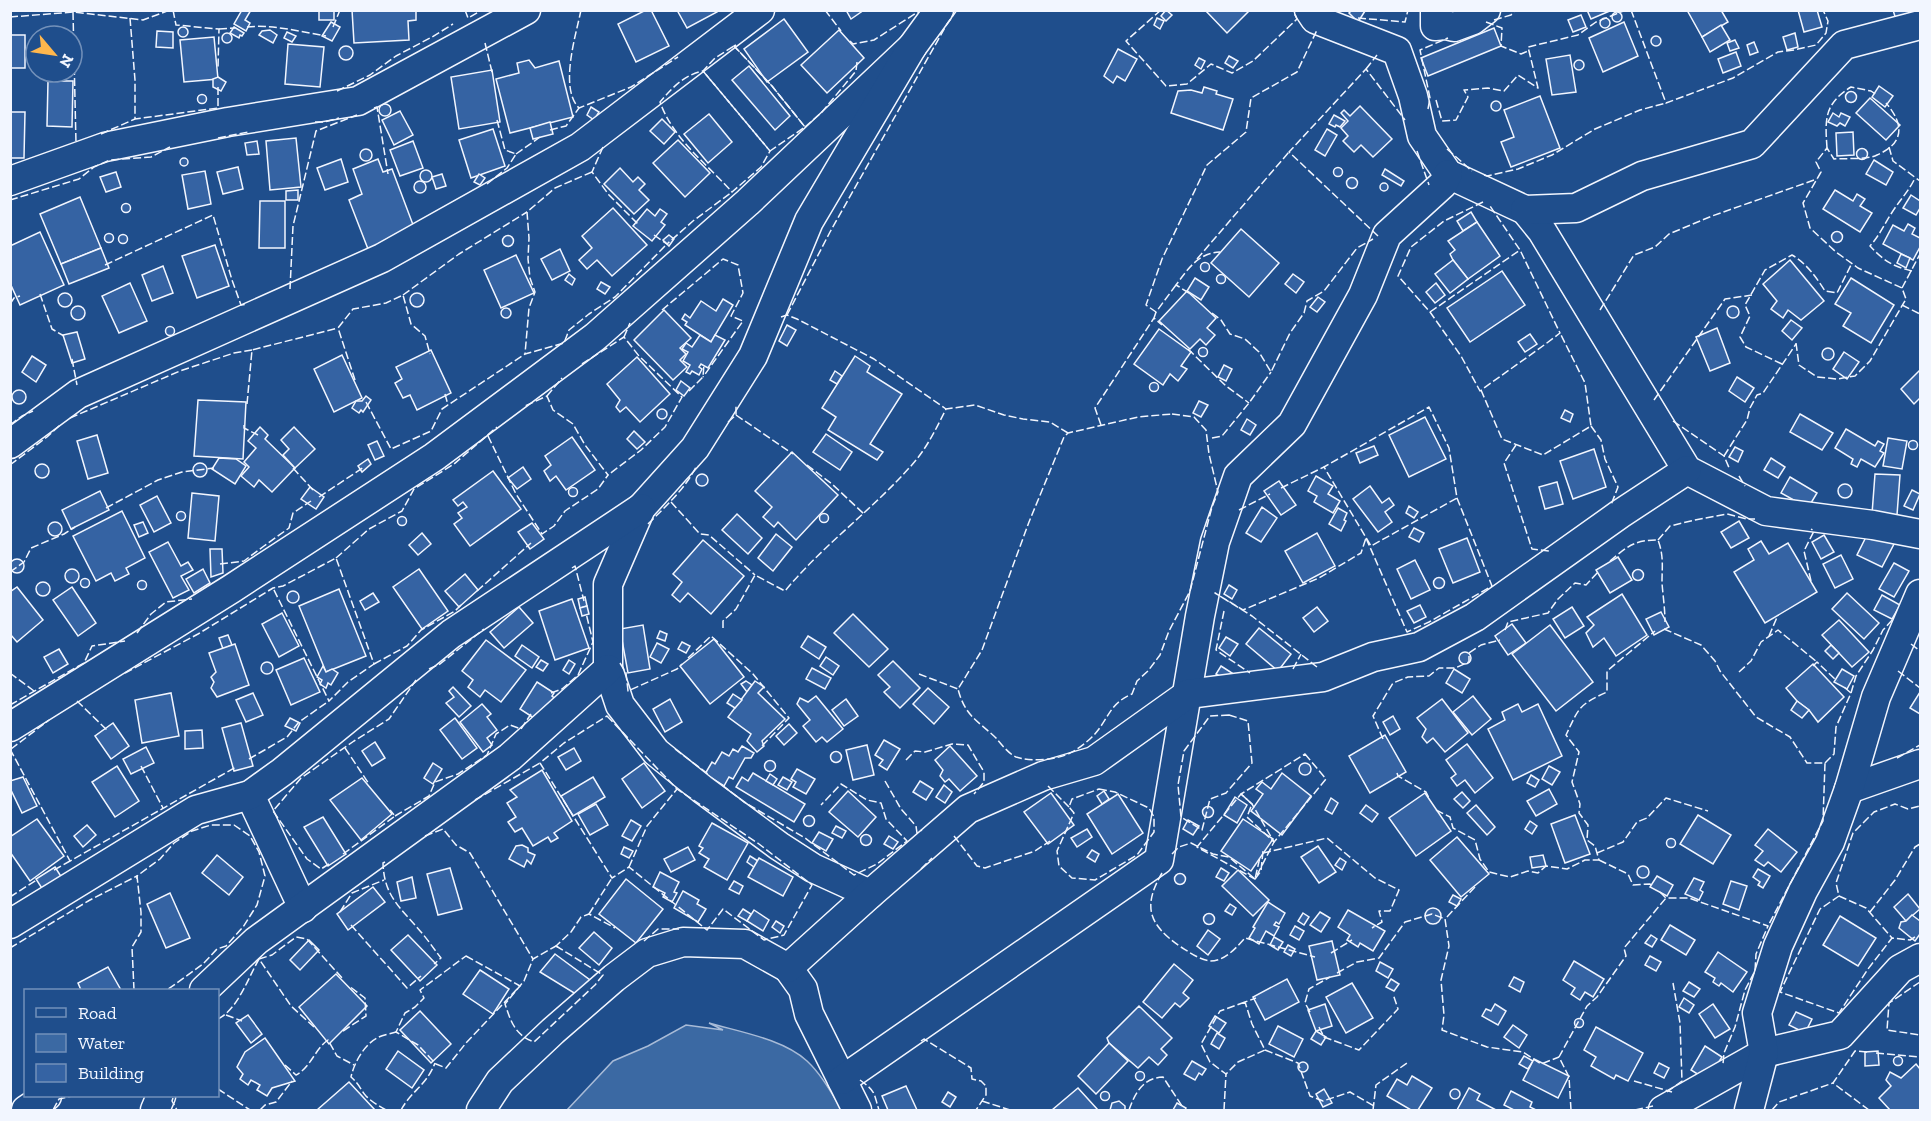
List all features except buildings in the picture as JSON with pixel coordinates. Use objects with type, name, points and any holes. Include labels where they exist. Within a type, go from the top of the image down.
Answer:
[{"type":"street","points":[[10,181],[105,147],[228,122],[357,101],[526,10]]},
{"type":"street","points":[[10,444],[78,394],[382,258],[580,147],[760,10]]},
{"type":"street","points":[[10,924],[196,810],[250,795],[451,634],[641,508],[695,448],[753,356],[809,220],[912,47],[939,10]]},
{"type":"street","points":[[1309,10],[1315,19],[1396,51],[1413,96],[1422,136],[1448,174],[1525,210],[1542,231],[1687,470],[1766,511],[1873,525],[1920,534]]},
{"type":"street","points":[[1396,51],[1435,10]]},
{"type":"street","points":[[1435,10],[1435,26],[1454,27],[1473,20],[1486,10]]},
{"type":"street","points":[[1525,210],[1576,208],[1642,176],[1752,144],[1844,45],[1920,25]]},
{"type":"street","points":[[10,727],[231,589],[434,457],[595,337],[748,202],[912,47]]},
{"type":"street","points":[[842,1080],[1159,860],[1200,616],[1215,542],[1238,476],[1292,424],[1363,295],[1388,236],[1443,184],[1448,174]]},
{"type":"street","points":[[788,968],[968,809],[1043,776],[1094,761],[1188,694],[1323,677],[1373,657],[1419,647],[1475,617],[1620,514],[1687,470]]},
{"type":"street","points":[[641,508],[608,584],[608,669],[620,705],[656,752],[702,789],[813,868],[870,894]]},
{"type":"street","points":[[1749,1110],[1764,1053],[1757,1013],[1774,957],[1803,891],[1830,842],[1849,789],[1876,697],[1920,594]]},
{"type":"street","points":[[204,989],[256,941],[510,757],[608,669]]},
{"type":"street","points":[[1849,789],[1920,764]]},
{"type":"street","points":[[250,795],[303,908]]},
{"type":"street","points":[[481,1110],[500,1081],[614,978],[647,954],[682,942],[745,944],[788,968],[803,989],[809,1014],[857,1110]]},
{"type":"street","points":[[1663,1110],[1764,1053],[1839,1035],[1900,969],[1920,958]]},
{"type":"street","points":[[26,1110],[44,1097]]},
{"type":"water","points":[[709,1023],[761,1037],[797,1053],[817,1072],[842,1110],[567,1110],[613,1061],[648,1046],[686,1025],[723,1030]]},
{"type":"fence","points":[[10,17],[73,12],[143,20],[170,10]]},
{"type":"fence","points":[[173,10],[176,25],[219,29],[218,68]]},
{"type":"fence","points":[[333,27],[340,10]]},
{"type":"fence","points":[[465,10],[468,18],[482,10]]},
{"type":"fence","points":[[581,10],[570,75],[570,88],[579,108],[631,87],[678,57]]},
{"type":"fence","points":[[825,10],[841,31]]},
{"type":"fence","points":[[850,41],[853,44],[874,40],[921,10]]},
{"type":"fence","points":[[787,315],[830,232],[957,10]]},
{"type":"fence","points":[[1161,10],[1126,41],[1166,86],[1187,84],[1211,64],[1232,73],[1253,61],[1297,19],[1293,10]]},
{"type":"fence","points":[[1358,18],[1405,22],[1408,10]]},
{"type":"fence","points":[[1494,20],[1511,15],[1515,10]]},
{"type":"fence","points":[[1436,100],[1442,121],[1456,120],[1468,97],[1464,90],[1488,88],[1504,91],[1518,75],[1538,88],[1528,47],[1578,35],[1596,22],[1626,10]]},
{"type":"fence","points":[[1631,10],[1666,103],[1733,78],[1778,52],[1816,45],[1826,33],[1828,21],[1823,10]]},
{"type":"fence","points":[[73,12],[76,143]]},
{"type":"fence","points":[[130,18],[135,80],[135,119],[218,108],[218,86]]},
{"type":"fence","points":[[1486,22],[1502,28],[1501,46],[1521,54],[1528,51]]},
{"type":"fence","points":[[337,91],[370,75],[396,56],[453,24]]},
{"type":"fence","points":[[247,27],[276,27],[326,36]]},
{"type":"fence","points":[[219,29],[235,28]]},
{"type":"fence","points":[[1176,285],[1156,312],[1146,305],[1162,259],[1207,165],[1246,132],[1251,98],[1297,72],[1317,30]]},
{"type":"fence","points":[[1428,109],[1430,98],[1420,50],[1448,38]]},
{"type":"fence","points":[[485,43],[492,72]]},
{"type":"fence","points":[[736,45],[734,46],[772,86],[805,127],[822,112],[856,71],[857,62]]},
{"type":"fence","points":[[734,46],[772,86],[805,127],[770,151],[703,71],[715,58],[734,46]]},
{"type":"fence","points":[[1366,69],[1377,55]]},
{"type":"fence","points":[[1378,236],[1289,152],[1366,69],[1405,120]]},
{"type":"fence","points":[[703,71],[770,151],[761,167],[732,192],[673,128],[660,102],[679,82],[703,71]]},
{"type":"fence","points":[[1827,148],[1828,113],[1842,93],[1851,87],[1871,91],[1877,95]]},
{"type":"fence","points":[[1484,175],[1518,169],[1552,155],[1595,129],[1640,110],[1666,103]]},
{"type":"fence","points":[[1796,343],[1799,365],[1817,377],[1837,379],[1855,376],[1870,361],[1906,299],[1902,288],[1858,268],[1810,228],[1803,203],[1821,172],[1816,162],[1827,148],[1834,159],[1873,157],[1893,145],[1899,132],[1896,118],[1886,103]]},
{"type":"fence","points":[[374,108],[377,107],[388,174]]},
{"type":"fence","points":[[550,130],[566,126],[579,108]]},
{"type":"fence","points":[[290,289],[293,226],[316,131],[357,115]]},
{"type":"fence","points":[[315,122],[339,118]]},
{"type":"fence","points":[[101,134],[135,119]]},
{"type":"fence","points":[[487,184],[507,168],[516,154],[505,150],[497,120]]},
{"type":"fence","points":[[218,138],[248,132]]},
{"type":"fence","points":[[516,154],[540,137]]},
{"type":"fence","points":[[10,200],[79,179],[94,167],[110,160],[151,157],[170,147]]},
{"type":"fence","points":[[603,147],[592,172],[609,195],[639,225]]},
{"type":"fence","points":[[1889,147],[1893,161],[1920,181]]},
{"type":"fence","points":[[1447,149],[1472,171]]},
{"type":"fence","points":[[1417,151],[1429,185]]},
{"type":"fence","points":[[1197,259],[1289,152]]},
{"type":"fence","points":[[592,172],[555,188],[527,212],[528,259],[530,278],[535,292],[529,308],[525,354],[564,343],[569,330],[615,297],[667,244]]},
{"type":"fence","points":[[1912,271],[1889,262],[1870,246],[1915,178]]},
{"type":"fence","points":[[1600,310],[1634,255],[1655,247],[1669,234],[1712,216],[1817,179]]},
{"type":"fence","points":[[654,235],[667,244],[732,192]]},
{"type":"fence","points":[[1483,202],[1444,221],[1411,247],[1398,276],[1430,312],[1461,356],[1480,391],[1560,333],[1520,250]]},
{"type":"fence","points":[[1430,312],[1520,250],[1490,206]]},
{"type":"fence","points":[[403,295],[459,254],[527,212]]},
{"type":"fence","points":[[105,265],[213,215],[241,305],[247,304]]},
{"type":"fence","points":[[1212,313],[1221,320],[1230,334],[1245,339],[1259,352],[1271,372],[1290,333],[1304,313],[1307,301],[1324,291],[1357,248],[1373,239]]},
{"type":"fence","points":[[1189,293],[1176,285],[1189,268],[1200,259],[1220,252]]},
{"type":"fence","points":[[1902,288],[1920,254]]},
{"type":"fence","points":[[1782,364],[1746,347],[1740,337],[1750,316],[1745,305],[1765,270],[1792,255],[1807,267],[1825,291],[1837,293],[1852,263]]},
{"type":"fence","points":[[662,310],[723,259],[738,265],[743,293],[731,316],[743,321],[703,377]]},
{"type":"fence","points":[[40,294],[52,329],[64,336]]},
{"type":"fence","points":[[355,380],[338,328],[353,309],[386,303],[403,295],[411,324],[425,336],[430,354]]},
{"type":"fence","points":[[1654,400],[1725,299],[1752,295]]},
{"type":"fence","points":[[10,304],[14,298],[20,296]]},
{"type":"fence","points":[[1902,305],[1920,314]]},
{"type":"fence","points":[[1156,312],[1154,318],[1162,325]]},
{"type":"fence","points":[[781,317],[787,315],[797,319],[874,359],[946,409]]},
{"type":"fence","points":[[1101,425],[1095,408],[1154,318]]},
{"type":"fence","points":[[624,337],[630,323]]},
{"type":"fence","points":[[247,404],[252,350],[338,328]]},
{"type":"fence","points":[[1481,390],[1502,439],[1543,455],[1591,426],[1585,383],[1560,333]]},
{"type":"fence","points":[[582,364],[624,337],[639,356],[682,397],[665,427],[641,450],[608,475]]},
{"type":"fence","points":[[1724,456],[1747,420],[1757,395],[1763,393],[1796,344]]},
{"type":"fence","points":[[1188,349],[1226,386],[1249,403]]},
{"type":"fence","points":[[70,418],[180,371],[234,353],[252,350]]},
{"type":"fence","points":[[366,402],[391,449],[431,431],[442,409],[525,354]]},
{"type":"fence","points":[[72,359],[77,385]]},
{"type":"fence","points":[[689,391],[703,377],[704,364]]},
{"type":"fence","points":[[1212,438],[1222,436],[1271,372]]},
{"type":"fence","points":[[547,396],[562,378]]},
{"type":"fence","points":[[445,394],[448,405]]},
{"type":"fence","points":[[488,436],[516,494],[542,534],[554,526],[565,511],[598,489],[608,475],[585,445],[573,424],[553,410],[547,396],[525,406]]},
{"type":"fence","points":[[728,422],[736,415],[736,405]]},
{"type":"fence","points":[[723,628],[723,621],[736,609],[755,575],[785,591],[815,558],[895,483],[921,454],[946,409],[975,405],[1004,415],[1050,422],[1068,433]]},
{"type":"fence","points":[[1366,538],[1407,632],[1492,586],[1457,498],[1449,448],[1429,407],[1324,467],[1371,546],[1457,498]]},
{"type":"fence","points":[[10,425],[33,411]]},
{"type":"fence","points":[[1172,414],[1194,417],[1206,430],[1218,492],[1190,591],[1169,631],[1160,655],[1137,681],[1132,694],[1113,708],[1090,739],[1073,752],[1051,759],[1036,760],[1016,757],[972,717],[964,706],[958,689],[982,650],[1029,522],[1064,437],[1068,433],[1138,417],[1172,414]]},
{"type":"fence","points":[[736,415],[793,454]]},
{"type":"fence","points":[[1673,421],[1724,456],[1730,470]]},
{"type":"fence","points":[[10,465],[60,425]]},
{"type":"fence","points":[[244,425],[244,428],[258,435]]},
{"type":"fence","points":[[1591,426],[1601,440],[1605,459],[1618,487],[1611,505]]},
{"type":"fence","points":[[336,558],[369,529],[402,511],[414,489],[454,464],[497,427]]},
{"type":"fence","points":[[1516,445],[1504,463],[1532,549],[1549,551]]},
{"type":"fence","points":[[648,524],[681,489],[697,465]]},
{"type":"fence","points":[[807,465],[832,484],[864,514]]},
{"type":"fence","points":[[319,497],[364,467]]},
{"type":"fence","points":[[1281,488],[1324,467]]},
{"type":"fence","points":[[106,508],[158,480],[182,472],[214,468]]},
{"type":"fence","points":[[293,468],[313,490]]},
{"type":"fence","points":[[1739,476],[1745,486]]},
{"type":"fence","points":[[1239,510],[1270,494]]},
{"type":"fence","points":[[220,564],[244,561],[289,528],[293,513],[311,501]]},
{"type":"fence","points":[[671,502],[700,534],[709,535],[755,575]]},
{"type":"fence","points":[[1658,540],[1670,526],[1695,520],[1727,514],[1755,519]]},
{"type":"fence","points":[[10,572],[24,562],[31,548],[75,527]]},
{"type":"fence","points":[[1811,529],[1814,531],[1804,551],[1811,581]]},
{"type":"fence","points":[[1317,667],[1252,616],[1215,593],[1243,610],[1319,578],[1361,553],[1366,538]]},
{"type":"fence","points":[[1610,561],[1632,545],[1643,541],[1658,540],[1662,556],[1665,622]]},
{"type":"fence","points":[[477,591],[531,543]]},
{"type":"fence","points":[[125,673],[198,634],[273,588],[283,586],[336,558],[374,664],[348,682],[329,701],[273,588]]},
{"type":"fence","points":[[572,568],[575,566],[584,601]]},
{"type":"fence","points":[[1505,630],[1508,622],[1548,613],[1558,599],[1575,583],[1586,585],[1599,571]]},
{"type":"fence","points":[[137,633],[151,614],[166,602],[192,599]]},
{"type":"fence","points":[[374,664],[407,646],[421,630],[455,611],[461,605]]},
{"type":"fence","points":[[1224,611],[1216,650],[1250,673]]},
{"type":"fence","points":[[551,693],[562,689],[578,675],[593,642],[586,613]]},
{"type":"fence","points":[[1769,636],[1778,615]]},
{"type":"fence","points":[[1851,693],[1856,676],[1883,630],[1894,618]]},
{"type":"fence","points":[[429,669],[440,664],[484,629]]},
{"type":"fence","points":[[1664,629],[1701,645],[1756,717],[1790,737],[1807,763],[1825,763],[1823,821],[1768,926]]},
{"type":"fence","points":[[1739,672],[1751,661],[1761,642],[1778,630],[1817,662]]},
{"type":"fence","points":[[1436,810],[1450,817],[1453,828],[1475,840],[1480,859],[1489,872],[1510,877],[1528,871],[1538,873],[1546,866],[1567,869],[1585,860],[1599,860],[1595,846],[1587,840],[1588,825],[1579,813],[1580,804],[1572,782],[1579,752],[1566,735],[1580,708],[1607,692],[1607,671],[1655,631]]},
{"type":"fence","points":[[688,658],[711,636],[753,674],[789,718],[760,748]]},
{"type":"fence","points":[[1383,739],[1373,716],[1393,683],[1408,677],[1429,676],[1439,668],[1455,668],[1469,662],[1469,653],[1481,645],[1500,640]]},
{"type":"fence","points":[[10,705],[84,663],[92,646],[125,641]]},
{"type":"fence","points":[[1911,644],[1920,651]]},
{"type":"fence","points":[[1293,669],[1301,654]]},
{"type":"fence","points":[[1813,666],[1817,662],[1837,681]]},
{"type":"fence","points":[[620,663],[626,673],[628,691],[677,669],[682,664]]},
{"type":"fence","points":[[1898,671],[1920,688]]},
{"type":"fence","points":[[10,673],[34,691]]},
{"type":"fence","points":[[919,674],[958,689]]},
{"type":"fence","points":[[329,864],[321,869],[307,859],[273,811],[301,778],[389,719],[416,680]]},
{"type":"fence","points":[[1825,763],[1834,754],[1836,727],[1851,693],[1844,687]]},
{"type":"fence","points":[[77,701],[108,731]]},
{"type":"fence","points":[[249,759],[287,737],[299,722],[329,701]]},
{"type":"fence","points":[[395,816],[429,796],[435,782],[458,774],[487,755],[496,734],[510,725],[521,729],[531,714]]},
{"type":"fence","points":[[1229,715],[1248,721],[1252,763],[1226,793],[1210,799],[1202,830],[1181,817],[1178,785],[1184,751],[1210,716],[1229,715]]},
{"type":"fence","points":[[607,716],[677,789],[759,844],[812,885],[784,935],[764,940],[723,909],[707,930],[629,867],[612,878],[540,763],[564,743],[607,716]]},
{"type":"fence","points":[[11,749],[49,720]]},
{"type":"fence","points":[[906,760],[915,751],[925,752],[952,744],[968,745],[984,772],[984,782],[974,794]]},
{"type":"fence","points":[[1897,758],[1920,745]]},
{"type":"fence","points":[[345,748],[369,784]]},
{"type":"fence","points":[[10,749],[70,861],[236,767]]},
{"type":"fence","points":[[675,749],[708,774]]},
{"type":"fence","points":[[1305,754],[1326,779],[1274,842],[1247,817],[1252,804],[1241,794],[1305,754]]},
{"type":"fence","points":[[475,800],[540,763]]},
{"type":"fence","points":[[141,766],[163,808]]},
{"type":"fence","points":[[1397,773],[1398,776],[1426,792],[1429,798]]},
{"type":"fence","points":[[885,781],[901,809],[916,826],[917,833],[922,830]]},
{"type":"fence","points":[[722,785],[744,802],[805,838],[854,875],[877,864],[907,841],[886,819],[881,803],[867,800],[841,784],[821,805]]},
{"type":"fence","points":[[1048,786],[1069,807]]},
{"type":"fence","points":[[629,867],[647,826],[677,789]]},
{"type":"fence","points":[[1099,789],[1115,792],[1149,808],[1154,817],[1154,832],[1137,855],[1095,880],[1072,878],[1059,866],[1057,851],[1074,813],[1069,807],[1072,799],[1099,789]]},
{"type":"fence","points":[[1241,794],[1252,804],[1274,842],[1255,879],[1197,847],[1241,794]]},
{"type":"fence","points":[[1597,853],[1623,842],[1637,822],[1647,818],[1666,798],[1708,811]]},
{"type":"fence","points":[[1915,937],[1910,940],[1892,938],[1839,1013],[1780,992],[1820,909],[1839,896],[1836,883],[1853,833],[1874,812],[1895,804],[1908,809],[1920,806]]},
{"type":"fence","points":[[343,854],[395,816],[390,810]]},
{"type":"fence","points":[[134,989],[132,947],[141,932],[137,876],[160,859],[174,843],[192,831],[211,825],[234,825],[250,836],[259,852],[265,876],[257,905],[243,927],[226,946],[217,949],[203,964],[168,989]]},
{"type":"fence","points":[[425,836],[443,829],[456,845],[470,853],[533,959]]},
{"type":"fence","points":[[954,836],[977,866],[985,868],[1035,851],[1050,841]]},
{"type":"fence","points":[[1263,853],[1327,838],[1375,878],[1399,890],[1390,911],[1379,911],[1382,922],[1372,928]]},
{"type":"fence","points":[[1172,854],[1179,847],[1191,843],[1213,854],[1229,857],[1255,879],[1260,857]]},
{"type":"fence","points":[[1870,912],[1895,880],[1915,847],[1920,844]]},
{"type":"fence","points":[[1255,879],[1261,871],[1263,851]]},
{"type":"fence","points":[[921,869],[932,858]]},
{"type":"fence","points":[[1599,860],[1628,874],[1633,885],[1650,884],[1653,887]]},
{"type":"fence","points":[[54,870],[70,861]]},
{"type":"fence","points":[[385,862],[383,863],[384,875],[390,893],[400,909],[441,958],[434,964]]},
{"type":"fence","points":[[1162,873],[1152,896],[1152,914],[1156,923],[1170,939],[1195,956],[1210,961],[1221,959],[1245,938],[1315,957]]},
{"type":"fence","points":[[10,948],[90,900],[137,876],[137,879]]},
{"type":"fence","points":[[589,914],[612,878]]},
{"type":"fence","points":[[10,897],[38,879]]},
{"type":"fence","points":[[340,912],[352,893],[384,880]]},
{"type":"fence","points":[[1475,887],[1445,919],[1449,946],[1441,980],[1444,1015],[1442,1030],[1487,1047],[1523,1052],[1541,1064],[1559,1057]]},
{"type":"fence","points":[[1660,892],[1666,898],[1689,898],[1768,926],[1756,954],[1755,971],[1745,990],[1735,1027],[1724,1053],[1723,1064]]},
{"type":"fence","points":[[1839,896],[1866,908],[1892,938]]},
{"type":"fence","points":[[1571,1110],[1569,1077],[1559,1057],[1587,1006],[1597,997],[1626,956],[1624,948],[1666,898]]},
{"type":"fence","points":[[558,947],[556,946],[571,932],[581,917],[589,914],[615,928]]},
{"type":"fence","points":[[1337,973],[1357,962],[1379,958],[1405,922],[1432,914],[1445,919]]},
{"type":"fence","points":[[351,925],[407,988],[421,976]]},
{"type":"fence","points":[[644,941],[658,929],[679,929]]},
{"type":"fence","points":[[259,959],[272,955],[296,937],[307,939],[343,979]]},
{"type":"fence","points":[[1331,953],[1352,940]]},
{"type":"fence","points":[[556,946],[603,975],[534,1042],[518,1032],[505,1004],[524,981],[533,959],[556,946]]},
{"type":"fence","points":[[466,956],[520,986],[466,1043],[446,1068],[436,1064],[418,1045],[396,1032],[405,1013],[424,998],[420,990],[466,956]]},
{"type":"fence","points":[[219,1018],[237,1001],[259,959],[291,1006],[314,1027]]},
{"type":"fence","points":[[1310,1012],[1305,1003],[1309,989],[1330,977]]},
{"type":"fence","points":[[1920,982],[1889,1003],[1887,1030],[1920,1035]]},
{"type":"fence","points":[[1667,1092],[1682,1081],[1680,1023],[1673,983]]},
{"type":"fence","points":[[343,1031],[366,1016],[365,998],[349,986]]},
{"type":"fence","points":[[1319,1027],[1324,1037],[1359,1050],[1398,1009],[1393,994]]},
{"type":"fence","points":[[1245,1002],[1220,1011],[1201,1044],[1210,1062],[1226,1074],[1238,1062],[1265,1050],[1252,1024],[1245,1002],[1256,998]]},
{"type":"fence","points":[[226,1015],[242,1021]]},
{"type":"fence","points":[[386,1110],[366,1096],[351,1077],[360,1055],[372,1041],[396,1032],[399,1034]]},
{"type":"fence","points":[[921,1041],[924,1039],[971,1068],[972,1079],[981,1081],[986,1086],[986,1095],[976,1110]]},
{"type":"fence","points":[[285,1065],[296,1075],[306,1067],[328,1040],[337,1056],[354,1065]]},
{"type":"fence","points":[[1265,1050],[1298,1063],[1310,1096],[1323,1101],[1350,1092],[1374,1106]]},
{"type":"fence","points":[[1867,1052],[1855,1051],[1833,1083],[1869,1110]]},
{"type":"fence","points":[[1876,1053],[1920,1057]]},
{"type":"fence","points":[[401,1110],[435,1063]]},
{"type":"fence","points":[[1373,1110],[1376,1085],[1407,1063]]},
{"type":"fence","points":[[1224,1110],[1226,1074]]},
{"type":"fence","points":[[1129,1110],[1134,1098],[1145,1083],[1163,1077],[1182,1106]]},
{"type":"fence","points":[[860,1080],[873,1092],[879,1110]]},
{"type":"fence","points":[[260,1110],[265,1105],[276,1102],[292,1081]]},
{"type":"fence","points":[[1634,1081],[1672,1092]]},
{"type":"fence","points":[[1772,1110],[1779,1102],[1833,1083]]},
{"type":"fence","points":[[219,1090],[250,1110]]},
{"type":"fence","points":[[53,1110],[59,1099],[68,1097]]},
{"type":"fence","points":[[173,1098],[172,1101],[177,1110]]},
{"type":"fence","points":[[982,1101],[1010,1110]]},
{"type":"fence","points":[[1635,1110],[1653,1106]]}]
